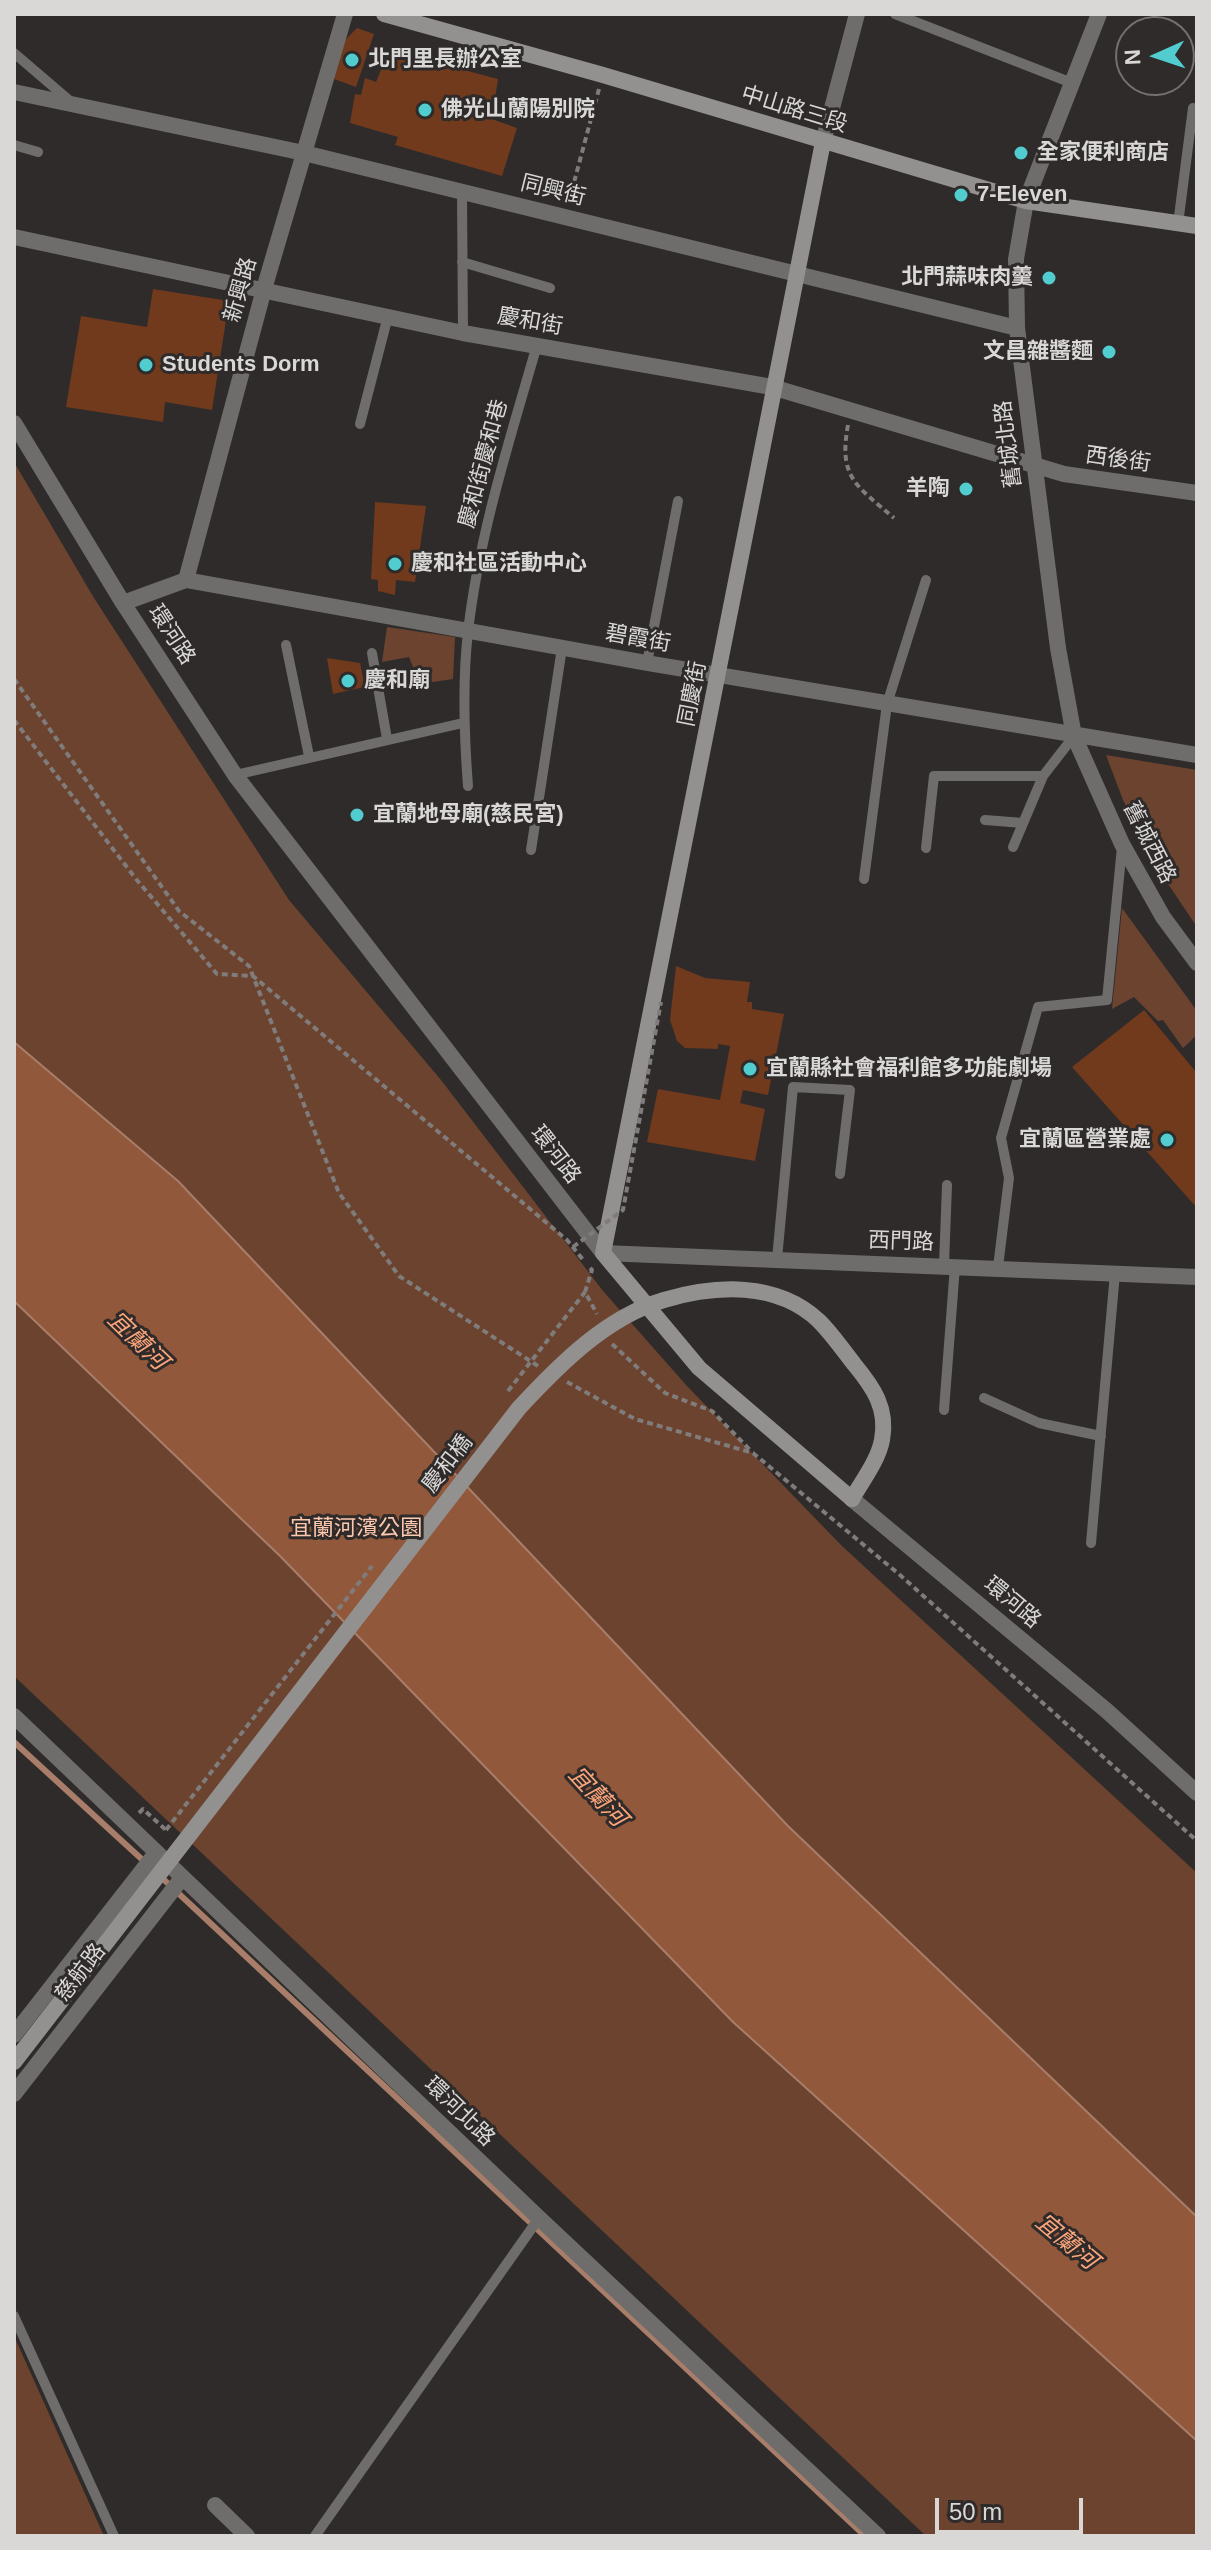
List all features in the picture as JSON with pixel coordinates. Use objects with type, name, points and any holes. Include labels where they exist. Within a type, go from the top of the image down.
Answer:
[{"type":"street","name":"新興路","points":[[186,580],[264,289],[345,14]]},
{"type":"street","name":"中山路三段","points":[[384,14],[603,75],[1026,201],[1197,226]]},
{"type":"street","points":[[823,142],[857,14]]},
{"type":"street","name":"舊城北路","points":[[1074,736],[1058,648],[1033,466],[1017,328],[1016,259],[1026,201],[1099,14]]},
{"type":"street","name":"同興街","points":[[14,92],[304,153],[1017,328]]},
{"type":"street","name":"同慶街","points":[[603,1253],[719,676],[772,387],[823,142]]},
{"type":"street","name":"慶和街","points":[[14,237],[463,333],[772,387],[1033,466]]},
{"type":"street","name":"環河路","points":[[14,423],[123,603],[235,775],[603,1253],[699,1368],[1107,1711],[1197,1793]]},
{"type":"street","name":"西後街","points":[[1033,466],[1064,474],[1197,493]]},
{"type":"street","points":[[123,603],[186,580]]},
{"type":"street","name":"碧霞街","points":[[186,580],[719,676],[1197,755]]},
{"type":"street","name":"舊城西路","points":[[1074,736],[1122,844],[1163,917],[1197,963]]},
{"type":"street","name":"西門路","points":[[603,1253],[1197,1277]]},
{"type":"street","name":"慶和橋","points":[[14,2062],[519,1408],[567,1361],[617,1321],[660,1301],[724,1288],[772,1295],[806,1312],[819,1322],[873,1386],[882,1408],[882,1441],[852,1499]]},
{"type":"street","name":"環河北路","points":[[14,1716],[539,2218],[878,2536]]},
{"type":"street","name":"慈航路","points":[[14,2035],[156,1853]]},
{"type":"street","name":"慈航路","points":[[14,2094],[182,1878]]},
{"type":"street","points":[[215,2505],[247,2536]]},
{"type":"lane","points":[[895,14],[1072,83]]},
{"type":"lane","name":"同興街","points":[[14,53],[75,105]]},
{"type":"lane","points":[[1178,224],[1193,108]]},
{"type":"lane","points":[[14,145],[38,152]]},
{"type":"lane","points":[[462,192],[463,333]]},
{"type":"lane","points":[[462,262],[550,288]]},
{"type":"lane","points":[[360,424],[388,316]]},
{"type":"lane","name":"慶和街慶和巷","points":[[468,786],[463,723],[468,632],[490,506],[537,345]]},
{"type":"lane","points":[[647,663],[678,501]]},
{"type":"lane","points":[[864,879],[887,704],[926,580]]},
{"type":"lane","points":[[286,645],[309,756]]},
{"type":"lane","points":[[531,850],[562,648]]},
{"type":"lane","points":[[372,653],[387,739]]},
{"type":"lane","points":[[235,775],[463,723]]},
{"type":"lane","points":[[1013,847],[1043,776],[1074,736]]},
{"type":"lane","points":[[926,848],[934,776],[1043,776]]},
{"type":"lane","points":[[985,820],[1023,823]]},
{"type":"lane","points":[[998,1267],[1009,1178],[1001,1138],[1038,1007],[1107,1000],[1122,844]]},
{"type":"lane","points":[[777,1259],[793,1087],[850,1090],[840,1174]]},
{"type":"lane","points":[[944,1410],[950,1265],[947,1185]]},
{"type":"lane","points":[[1091,1543],[1115,1273]]},
{"type":"lane","points":[[984,1398],[1039,1423],[1101,1436]]},
{"type":"lane","points":[[315,2536],[539,2218]]},
{"type":"lane","points":[[14,2316],[114,2536]]},
{"type":"path","points":[[565,217],[603,75]]},
{"type":"path","points":[[851,411],[845,462],[854,483],[894,518]]},
{"type":"path","points":[[14,679],[179,911],[249,966],[339,1193],[399,1276],[542,1368]]},
{"type":"path","points":[[14,720],[136,879],[217,974],[253,976],[573,1247],[592,1270],[585,1292],[599,1319]]},
{"type":"path","points":[[573,1247],[623,1210],[661,1002]]},
{"type":"path","points":[[606,1332],[612,1345],[665,1393],[712,1411],[753,1453],[900,1575],[1197,1841]]},
{"type":"path","points":[[556,1376],[635,1419],[753,1453]]},
{"type":"path","points":[[134,1819],[143,1809],[166,1830]]},
{"type":"green space","name":"宜蘭河濱公園","points":[[14,462],[94,598],[289,900],[441,1080],[603,1291],[687,1386],[842,1546],[1197,1873],[1197,2536],[926,2536],[14,1676]]},
{"type":"green space","points":[[387,627],[455,637],[453,679],[420,684],[409,657],[382,662]]},
{"type":"green space","points":[[1106,755],[1197,770],[1197,927],[1158,869],[1123,800]]},
{"type":"green space","points":[[1122,908],[1197,1011],[1197,1035],[1183,1048],[1163,1020],[1158,1021],[1134,997],[1112,1009]]},
{"type":"green space","points":[[14,2336],[104,2536],[14,2536]]},
{"type":"water","name":"宜蘭河","points":[[14,1042],[178,1181],[788,1826],[1197,2217],[1197,2441],[733,2022],[280,1556],[14,1301]]},
{"type":"building","name":"北門里長辦公室","points":[[357,28],[374,34],[356,87],[334,79],[344,41]]},
{"type":"building","name":"佛光山蘭陽別院","points":[[389,50],[498,79],[492,119],[517,128],[502,176],[395,145],[398,137],[350,123],[355,94],[361,95],[365,78],[376,82]]},
{"type":"building","name":"Students Dorm","points":[[153,289],[229,301],[212,410],[165,402],[163,422],[66,407],[81,316],[147,327]]},
{"type":"building","name":"慶和社區活動中心","points":[[375,502],[426,506],[415,582],[396,580],[395,595],[378,591],[378,580],[371,579]]},
{"type":"building","name":"慶和廟","points":[[327,658],[360,663],[365,687],[333,694]]},
{"type":"building","name":"宜蘭縣社會福利館多功能劇場","points":[[676,966],[705,978],[750,982],[747,1002],[752,1002],[752,1009],[784,1014],[768,1095],[743,1090],[740,1103],[765,1109],[755,1161],[647,1142],[658,1089],[720,1100],[730,1046],[718,1044],[718,1049],[685,1048],[677,1041],[670,1020]]},
{"type":"building","name":"宜蘭區營業處","points":[[1144,1010],[1197,1073],[1197,1208],[1072,1067]]},
{"type":"waterway","points":[[14,1742],[147,1864]]},
{"type":"waterway","points":[[161,1877],[865,2536]]},
{"type":"place","name":"北門里長辦公室","points":[[352,60]]},
{"type":"place","name":"佛光山蘭陽別院","points":[[425,110]]},
{"type":"place","name":"全家便利商店","points":[[1021,153]]},
{"type":"place","name":"7-Eleven","points":[[961,195]]},
{"type":"place","name":"北門蒜味肉羹","points":[[1049,278]]},
{"type":"place","name":"文昌雜醬麵","points":[[1109,352]]},
{"type":"place","name":"Students Dorm","points":[[146,365]]},
{"type":"place","name":"羊陶","points":[[966,489]]},
{"type":"place","name":"慶和社區活動中心","points":[[395,564]]},
{"type":"place","name":"慶和廟","points":[[348,681]]},
{"type":"place","name":"宜蘭地母廟(慈民宮)","points":[[357,815]]},
{"type":"place","name":"宜蘭縣社會福利館多功能劇場","points":[[750,1069]]},
{"type":"place","name":"宜蘭區營業處","points":[[1167,1140]]}]
